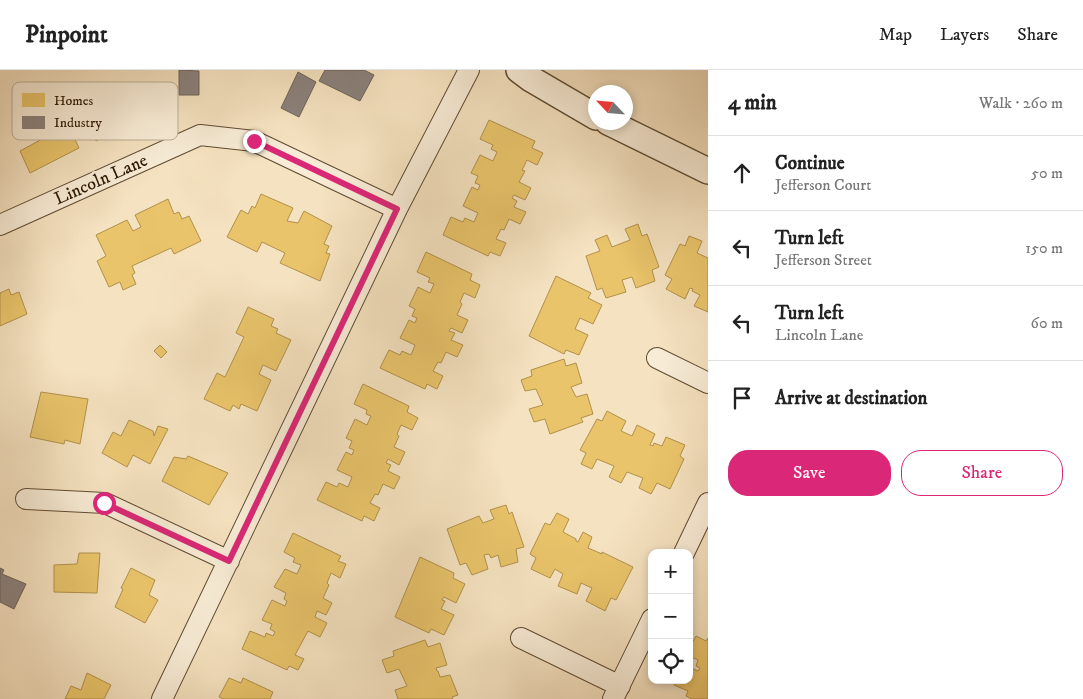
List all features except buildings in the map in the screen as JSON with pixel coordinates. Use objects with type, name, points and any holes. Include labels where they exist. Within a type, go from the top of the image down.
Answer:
[{"type":"street","points":[[162,699],[397,209],[469,70]]},
{"type":"street","points":[[519,70],[588,112]]},
{"type":"street","points":[[624,130],[708,171]]},
{"type":"street","name":"Lincoln Lane","points":[[0,225],[200,136],[254,141],[397,209]]},
{"type":"street","points":[[657,358],[708,383]]},
{"type":"street","points":[[26,499],[104,503],[229,561]]},
{"type":"street","points":[[686,549],[708,503]]},
{"type":"street","points":[[521,638],[616,692],[648,628]]},
{"type":"route","points":[[104,503],[229,561],[397,209],[254,141]]}]
